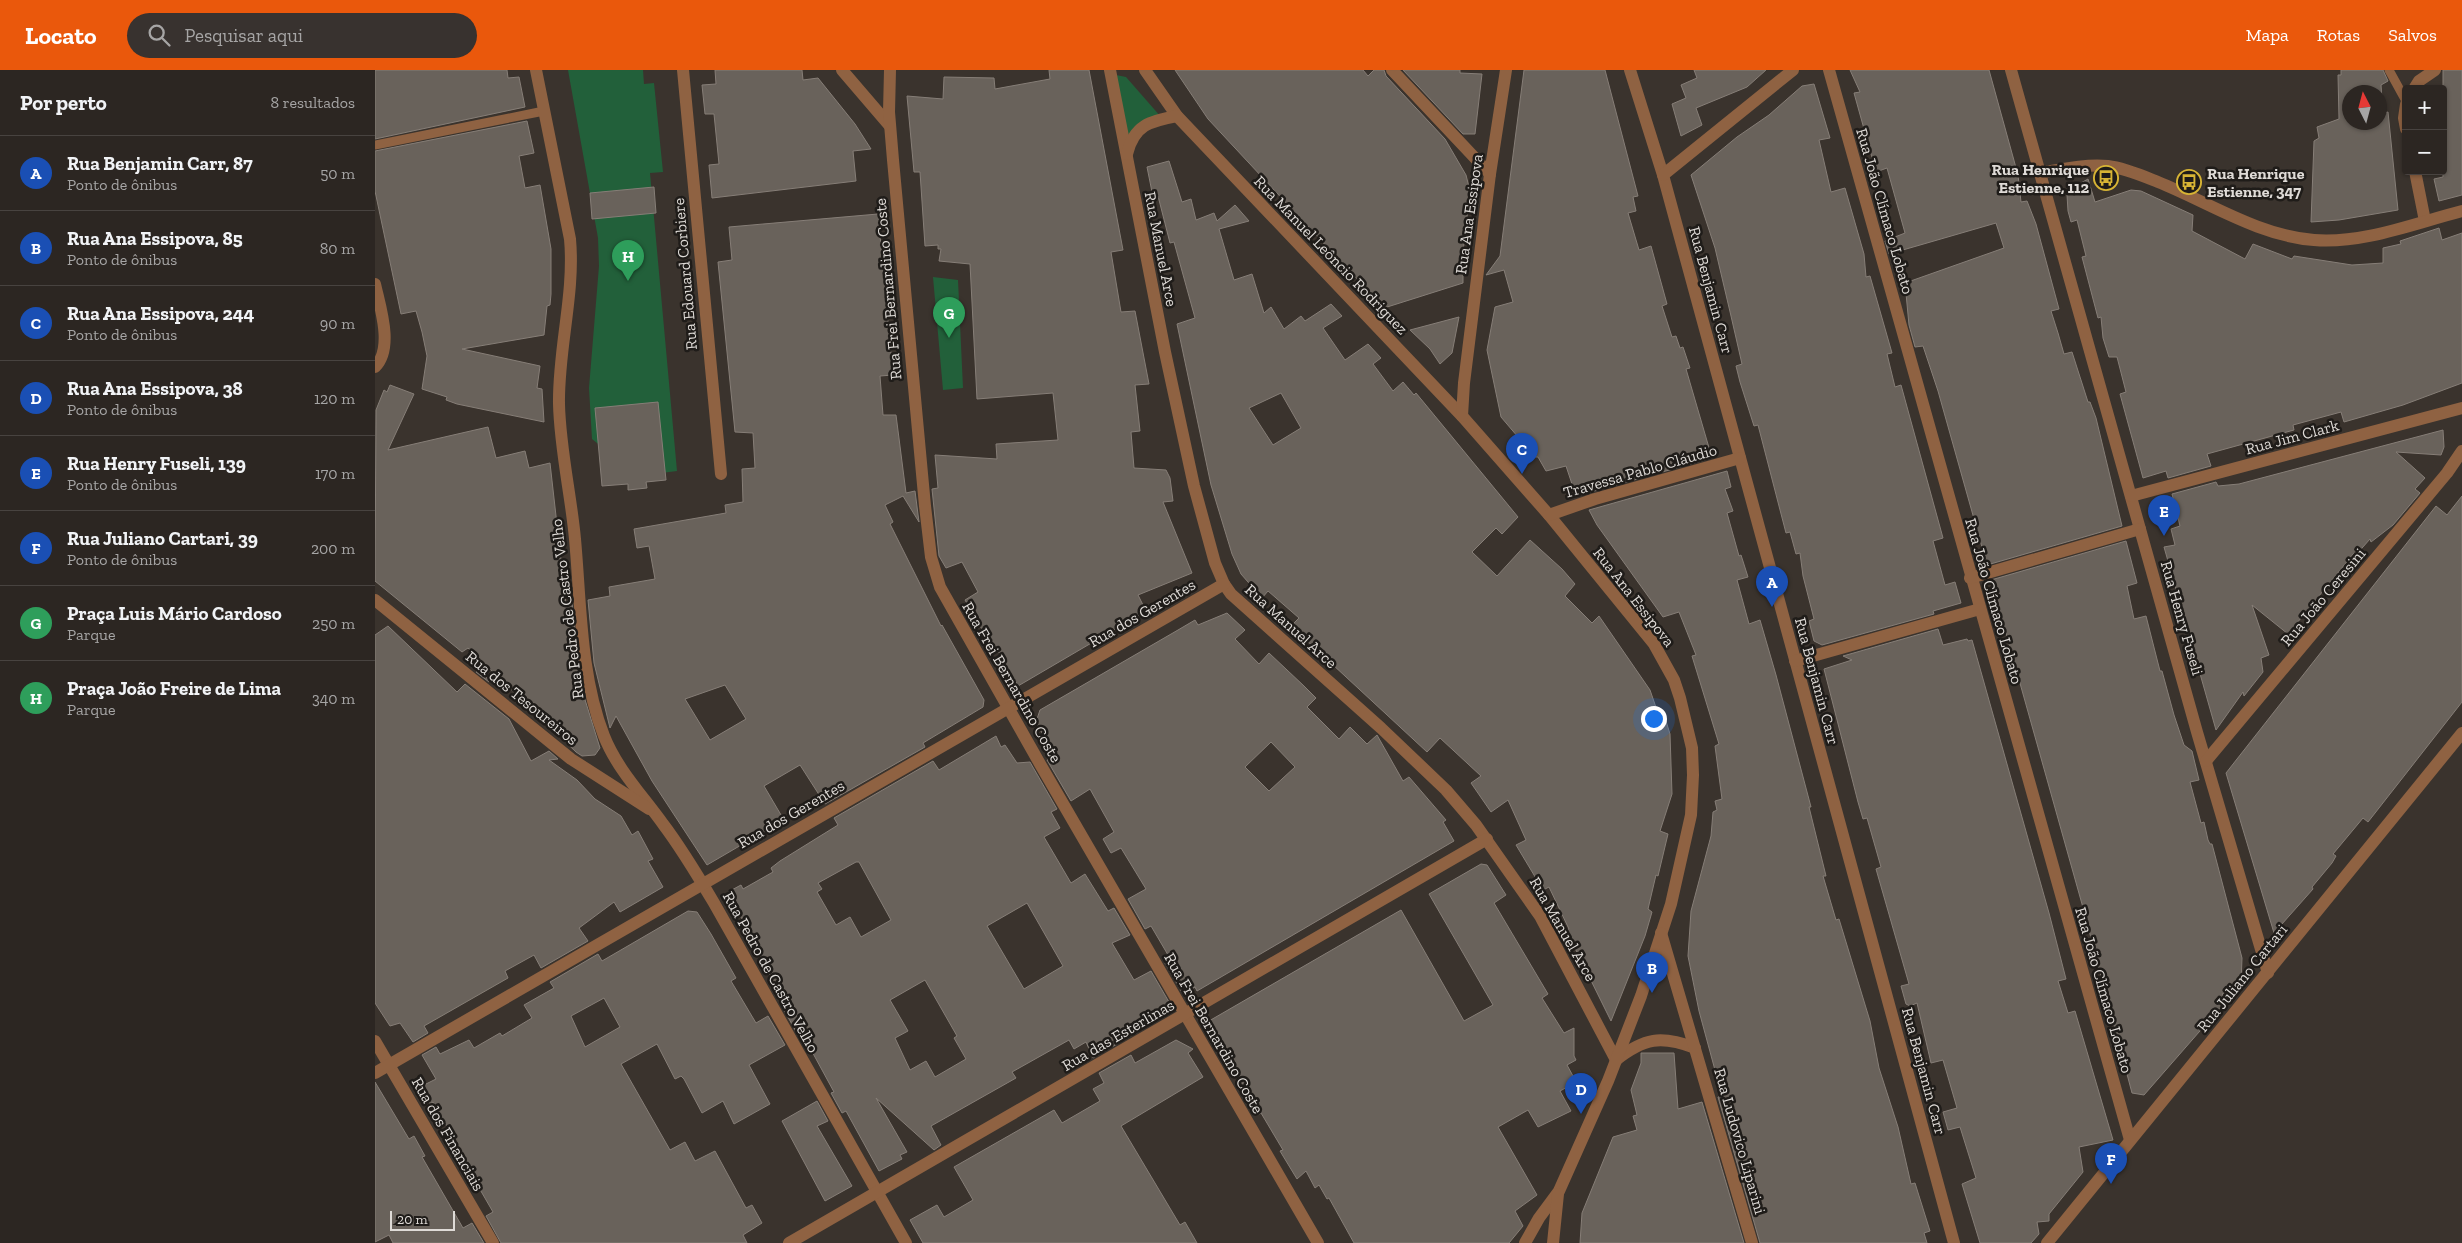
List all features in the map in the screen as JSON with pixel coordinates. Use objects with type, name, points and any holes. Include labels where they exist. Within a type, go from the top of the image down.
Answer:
[{"type":"street","name":"Rua Pedro de Castro Velho","points":[[536,70],[570,239],[571,260],[561,355],[559,405],[589,684],[604,737],[616,760],[655,813],[702,883],[906,1243]]},
{"type":"street","name":"Rua Edouard Corbiere","points":[[683,70],[721,474]]},
{"type":"street","points":[[843,70],[890,126]]},
{"type":"street","name":"Rua Frei Bernardino Coste","points":[[890,70],[890,126],[931,557],[940,586],[1008,709],[1318,1243]]},
{"type":"street","name":"Rua Manuel Arce","points":[[1109,70],[1194,486],[1215,563],[1224,584],[1231,594],[1381,728],[1446,790],[1487,839],[1540,916],[1615,1060]]},
{"type":"street","name":"Rua Manuel Leôncio Rodriguez","points":[[1145,70],[1177,116],[1462,416]]},
{"type":"street","points":[[1392,70],[1490,174]]},
{"type":"street","name":"Rua Ana Essipova","points":[[1506,70],[1490,174],[1464,383],[1462,416],[1549,514],[1654,644],[1674,680],[1686,718],[1692,748],[1693,775],[1691,816],[1681,866],[1641,996],[1559,1191],[1539,1218],[1525,1243]]},
{"type":"street","name":"Rua Benjamin Carr","points":[[1630,70],[1663,175],[1954,1243]]},
{"type":"street","points":[[1663,175],[1793,70]]},
{"type":"street","name":"Rua João Clímaco Lobato","points":[[1829,70],[1970,578],[2130,1140]]},
{"type":"street","name":"Rua Henry Fuseli","points":[[2011,70],[2206,761],[2268,973]]},
{"type":"street","points":[[2416,85],[2419,81],[2435,70]]},
{"type":"street","points":[[1126,157],[1134,134],[1146,124],[1177,116]]},
{"type":"street","points":[[2041,174],[2076,166],[2109,166],[2139,174],[2253,224],[2281,234],[2313,240],[2337,240],[2362,236],[2462,211]]},
{"type":"street","points":[[2416,175],[2425,220]]},
{"type":"street","points":[[375,284],[385,334],[380,362],[375,367]]},
{"type":"street","name":"Rua Jim Clark","points":[[2131,496],[2462,408]]},
{"type":"street","name":"Rua João Ceresini","points":[[2206,761],[2441,480],[2462,451]]},
{"type":"street","name":"Travessa Pablo Cláudio","points":[[1549,514],[1740,458]]},
{"type":"street","points":[[1970,578],[2140,529]]},
{"type":"street","name":"Rua dos Gerentes","points":[[375,1073],[1224,584]]},
{"type":"street","name":"Rua dos Tesoureiros","points":[[375,600],[571,759],[655,813]]},
{"type":"street","points":[[1795,661],[1980,610]]},
{"type":"street","name":"Rua Juliano Cartari","points":[[2047,1243],[2462,733]]},
{"type":"street","name":"Rua das Esterlinas","points":[[789,1243],[1487,839]]},
{"type":"street","name":"Rua Ludovico Liparini","points":[[1661,933],[1752,1243]]},
{"type":"street","points":[[1615,1060],[1633,1046],[1647,1041],[1666,1040],[1695,1048]]},
{"type":"street","name":"Rua dos Financiais","points":[[375,1041],[493,1243]]},
{"type":"street","name":"Rua Ana Essipova","points":[[1553,1243],[1559,1191]]},
{"type":"lane","points":[[2389,70],[2402,94]]},
{"type":"lane","points":[[375,145],[544,112]]},
{"type":"green space","points":[[568,70],[643,70],[644,84],[654,83],[663,172],[650,173],[677,471],[638,476],[592,439],[589,388],[599,266],[598,238]]},
{"type":"green space","points":[[1116,75],[1126,77],[1161,117],[1126,136]]},
{"type":"green space","points":[[933,277],[958,280],[963,388],[943,390]]},
{"type":"building","points":[[375,70],[507,70],[508,78],[519,77],[525,107],[375,139]]},
{"type":"building","points":[[715,70],[802,70],[803,80],[818,78],[855,124],[871,149],[853,151],[856,181],[712,198],[709,165],[719,164],[714,114],[705,114],[702,85],[716,84]]},
{"type":"building","points":[[1049,70],[1089,70],[1123,250],[1111,252],[1121,312],[1135,311],[1149,384],[1135,385],[1140,431],[1131,432],[1134,468],[1166,470],[1170,478],[1173,501],[1163,502],[1192,573],[1138,595],[1146,611],[1018,686],[986,630],[983,631],[965,600],[978,592],[962,562],[946,568],[939,556],[932,489],[938,488],[935,455],[997,459],[996,444],[1058,440],[1053,393],[977,399],[970,264],[939,261],[941,249],[938,249],[938,245],[925,246],[920,172],[914,172],[907,96],[943,99],[944,77],[994,78],[995,89],[1050,79]]},
{"type":"building","points":[[1175,70],[1363,70],[1368,76],[1374,70],[1384,70],[1386,76],[1445,139],[1466,175],[1470,191],[1463,252],[1463,283],[1384,308],[1208,119]]},
{"type":"building","points":[[1403,70],[1460,70],[1460,73],[1482,74],[1475,134],[1463,134]]},
{"type":"building","points":[[1524,70],[1605,70],[1638,196],[1633,197],[1636,211],[1628,213],[1639,250],[1651,246],[1667,304],[1662,306],[1672,337],[1676,336],[1680,348],[1683,347],[1690,368],[1686,369],[1712,458],[1580,495],[1578,492],[1575,493],[1566,466],[1546,471],[1538,457],[1535,457],[1501,417],[1487,350],[1495,307],[1513,302],[1504,270],[1486,275],[1500,256]]},
{"type":"building","points":[[1694,70],[1766,70],[1747,87],[1696,108],[1702,125],[1681,136],[1672,104],[1686,98],[1681,85],[1697,78]]},
{"type":"building","points":[[1850,70],[1989,70],[2018,175],[2021,202],[2027,201],[2036,224],[2059,309],[2051,311],[2064,354],[2072,352],[2088,402],[2090,402],[2096,418],[2122,526],[1987,565],[1938,391],[1923,346],[1915,347],[1909,325],[1905,283],[2004,248],[1996,223],[1889,254],[1885,241],[1905,233],[1887,168],[1876,172],[1854,93],[1860,92]]},
{"type":"building","points":[[2341,70],[2383,70],[2388,81],[2381,85],[2342,85],[2342,130],[2387,130],[2388,112],[2398,210],[2339,220],[2311,222],[2314,141],[2319,138],[2317,127],[2339,119],[2338,75],[2341,75]]},
{"type":"building","points":[[2443,70],[2462,70],[2462,195],[2439,201],[2434,179],[2447,175],[2447,85],[2443,85]]},
{"type":"building","points":[[1814,84],[1830,138],[1819,140],[1831,192],[1845,188],[1864,254],[1866,277],[1870,276],[1892,353],[1887,354],[1895,387],[1901,385],[1943,538],[1933,541],[1945,585],[1955,582],[1961,603],[1933,611],[1934,614],[1822,645],[1814,641],[1809,621],[1814,619],[1803,576],[1800,553],[1796,554],[1790,532],[1786,533],[1758,425],[1754,426],[1740,382],[1736,366],[1742,364],[1715,248],[1691,175],[1737,137],[1769,115],[1802,86]]},
{"type":"building","points":[[527,121],[534,153],[519,156],[525,188],[540,185],[551,249],[551,294],[550,305],[547,306],[544,335],[462,349],[540,366],[537,388],[542,389],[544,422],[457,404],[446,400],[447,397],[422,389],[427,356],[422,332],[416,311],[401,314],[375,191],[375,151]]},
{"type":"building","points":[[1169,161],[1182,202],[1191,199],[1196,220],[1214,213],[1217,221],[1235,205],[1249,221],[1219,229],[1234,280],[1252,274],[1264,313],[1271,307],[1284,329],[1301,316],[1305,321],[1331,304],[1342,316],[1323,328],[1345,360],[1368,344],[1381,358],[1373,364],[1393,391],[1403,382],[1414,395],[1416,393],[1518,517],[1502,534],[1496,528],[1472,552],[1497,576],[1530,540],[1562,569],[1575,584],[1565,596],[1592,623],[1599,616],[1650,690],[1660,719],[1665,718],[1670,734],[1672,794],[1660,831],[1668,834],[1648,909],[1652,912],[1645,936],[1611,1021],[1566,930],[1569,929],[1549,887],[1543,890],[1516,845],[1526,840],[1508,800],[1491,812],[1471,783],[1481,776],[1440,738],[1427,752],[1291,626],[1299,618],[1268,591],[1262,598],[1241,574],[1232,554],[1211,485],[1177,324],[1195,318],[1174,242],[1170,243],[1158,196],[1153,197],[1147,167]],"holes":[[[1281,393],[1301,428],[1273,445],[1249,408]]]},
{"type":"building","points":[[2088,179],[2095,202],[2131,190],[2141,191],[2193,215],[2192,231],[2245,259],[2253,244],[2292,259],[2294,256],[2352,265],[2383,263],[2383,248],[2401,244],[2400,241],[2439,228],[2442,240],[2462,233],[2462,383],[2403,405],[2344,422],[2341,412],[2293,425],[2294,430],[2207,454],[2211,466],[2168,478],[2166,471],[2143,478],[2120,394],[2126,392],[2117,357],[2109,357],[2103,338],[2101,317],[2098,318],[2082,257],[2086,256],[2077,220],[2071,222],[2068,211],[2067,195],[2072,188]]},
{"type":"building","points":[[654,187],[656,213],[592,219],[590,193]]},
{"type":"building","points":[[878,214],[893,375],[880,376],[883,415],[896,415],[906,493],[915,491],[919,522],[903,496],[885,505],[893,522],[890,524],[941,626],[984,700],[983,707],[923,743],[925,747],[825,804],[800,765],[764,786],[784,820],[707,865],[652,781],[616,716],[610,728],[594,663],[588,600],[610,596],[609,587],[655,579],[649,546],[637,548],[634,529],[726,513],[725,505],[743,502],[742,469],[755,468],[753,433],[735,432],[718,262],[732,260],[729,227]],"holes":[[[725,685],[746,719],[710,740],[685,699]]]},
{"type":"building","points":[[1459,317],[1452,353],[1440,364],[1430,349],[1410,330]]},
{"type":"building","points":[[390,385],[414,394],[388,450],[488,427],[496,458],[525,451],[529,468],[550,463],[566,604],[572,603],[582,690],[600,748],[595,755],[582,756],[576,752],[468,648],[462,652],[375,581],[376,410],[384,390],[387,392]]},
{"type":"building","points":[[658,402],[666,480],[646,482],[647,488],[628,490],[628,484],[602,486],[595,408]]},
{"type":"building","points":[[2443,430],[2444,447],[2441,455],[2396,452],[2425,478],[2415,489],[2420,493],[2393,525],[2371,542],[2370,539],[2355,556],[2354,553],[2288,634],[2252,605],[2269,655],[2261,658],[2263,672],[2244,696],[2243,692],[2216,730],[2164,547],[2175,545],[2171,529],[2180,526],[2172,494],[2216,482],[2218,486],[2239,484]]},
{"type":"building","points":[[1727,471],[1731,487],[1725,489],[1733,511],[1727,513],[1739,556],[1741,555],[1748,577],[1737,580],[1749,624],[1760,620],[1776,675],[1811,807],[1809,807],[1826,876],[1823,876],[1836,920],[1839,919],[1870,1021],[1879,1068],[1898,1127],[1911,1184],[1915,1183],[1930,1231],[1924,1233],[1927,1243],[1760,1243],[1718,1097],[1722,1096],[1699,1011],[1688,956],[1691,911],[1711,836],[1713,812],[1717,810],[1715,801],[1722,799],[1715,746],[1719,744],[1692,656],[1696,655],[1679,612],[1663,617],[1597,525],[1589,510]]},
{"type":"building","points":[[2462,496],[2462,702],[2368,822],[2363,818],[2333,854],[2336,856],[2332,863],[2312,887],[2313,889],[2274,933],[2226,773],[2436,506],[2447,515]]},
{"type":"building","points":[[2126,541],[2137,583],[2127,586],[2134,619],[2146,616],[2160,671],[2162,671],[2184,745],[2192,751],[2199,780],[2190,782],[2201,823],[2204,822],[2208,840],[2212,844],[2242,958],[2241,984],[2222,994],[2227,1000],[2144,1095],[2132,1093],[2082,904],[1991,580]]},
{"type":"building","points":[[1227,613],[1245,630],[1235,639],[1259,664],[1269,653],[1304,686],[1316,698],[1307,707],[1339,739],[1350,727],[1367,744],[1377,735],[1403,781],[1409,777],[1446,820],[1443,822],[1454,841],[1197,991],[1195,987],[1183,994],[1165,963],[1171,960],[1151,926],[1145,929],[1128,899],[1146,889],[1121,848],[1111,853],[1103,839],[1114,832],[1090,789],[1071,801],[1047,760],[1056,759],[1036,722],[1040,710],[1195,620],[1198,625]],"holes":[[[1271,742],[1295,767],[1269,791],[1245,767]]]},
{"type":"building","points":[[388,626],[457,692],[465,684],[509,719],[531,761],[549,751],[558,759],[549,760],[577,780],[595,799],[621,816],[632,835],[638,831],[653,859],[648,861],[663,887],[620,912],[614,902],[579,928],[588,941],[541,968],[534,955],[505,971],[508,978],[424,1026],[428,1033],[413,1042],[400,1023],[390,1026],[375,1003],[375,635]]},
{"type":"building","points":[[1938,629],[1943,645],[1967,639],[1968,641],[1972,640],[2066,979],[2058,981],[2068,1013],[2075,1011],[2113,1140],[2079,1147],[2083,1172],[2049,1214],[2049,1221],[2037,1222],[2039,1234],[2031,1243],[1980,1243],[1962,1184],[1976,1178],[1960,1127],[1948,1130],[1943,1112],[1957,1108],[1943,1060],[1931,1063],[1917,1003],[1910,1006],[1906,1004],[1901,986],[1909,984],[1876,869],[1881,867],[1867,818],[1863,819],[1858,802],[1824,669],[1852,660],[1843,656]]},
{"type":"building","points":[[481,667],[489,682],[476,672]]},
{"type":"building","points":[[996,736],[1001,747],[1005,745],[1017,763],[1030,762],[1057,809],[1051,812],[1060,828],[1044,837],[1071,883],[1085,874],[1108,911],[1114,908],[1130,935],[1112,943],[1134,980],[1151,971],[1169,1002],[1162,1008],[1163,1010],[1120,1036],[1122,1041],[1093,1058],[1086,1042],[1074,1049],[1069,1040],[1012,1072],[1016,1078],[931,1126],[941,1145],[934,1150],[876,1098],[907,1152],[900,1155],[902,1159],[879,1171],[846,1111],[842,1113],[831,1093],[834,1092],[803,1035],[799,1037],[783,1008],[787,1006],[742,924],[744,922],[730,900],[728,892],[741,885],[743,889],[773,872],[771,868],[780,861],[838,825],[834,818],[933,761],[939,770]],"holes":[[[859,862],[891,920],[861,937],[850,917],[836,925],[817,892],[822,889],[818,883]],[[1027,903],[1063,966],[1024,989],[987,926]],[[925,980],[957,1036],[954,1038],[966,1059],[935,1077],[926,1061],[910,1070],[895,1038],[908,1031],[890,1000]]]},
{"type":"building","points":[[1481,864],[1487,865],[1506,895],[1494,903],[1548,994],[1542,998],[1564,1033],[1574,1028],[1574,1056],[1576,1060],[1567,1065],[1573,1076],[1571,1085],[1560,1091],[1571,1111],[1538,1127],[1528,1110],[1498,1127],[1537,1195],[1515,1211],[1523,1226],[1509,1243],[1354,1243],[1329,1198],[1327,1199],[1319,1185],[1315,1188],[1306,1171],[1297,1179],[1280,1151],[1283,1150],[1261,1113],[1259,1114],[1209,1021],[1401,910],[1464,1021],[1493,1005],[1429,894]]},
{"type":"building","points":[[688,911],[697,912],[736,978],[731,981],[756,1023],[768,1016],[785,1045],[749,1065],[770,1104],[734,1124],[723,1101],[702,1113],[684,1079],[681,1076],[675,1079],[657,1044],[621,1064],[670,1150],[685,1142],[695,1161],[715,1151],[746,1208],[752,1205],[762,1223],[743,1235],[747,1243],[501,1243],[486,1216],[493,1212],[452,1141],[454,1139],[433,1102],[430,1104],[420,1087],[436,1079],[422,1055],[436,1047],[440,1054],[469,1040],[474,1048],[500,1033],[502,1036],[532,1018],[524,1005],[554,988],[550,982],[598,954],[602,961]],"holes":[[[604,998],[620,1027],[585,1047],[571,1016]]]},
{"type":"building","points":[[1176,1040],[1193,1049],[1188,1053],[1203,1077],[1121,1126],[1180,1225],[1185,1222],[1197,1243],[923,1243],[910,1220],[937,1205],[944,1217],[973,1200],[954,1167],[1054,1110],[1062,1123],[1100,1101],[1093,1089],[1104,1083],[1099,1073],[1131,1055],[1135,1063]]},
{"type":"building","points":[[1641,1053],[1674,1053],[1678,1109],[1702,1102],[1744,1243],[1580,1243],[1582,1213],[1613,1137],[1637,1130],[1633,1116],[1637,1115],[1631,1090],[1641,1063]]},
{"type":"building","points":[[375,1082],[409,1139],[414,1136],[425,1156],[422,1157],[463,1228],[472,1223],[484,1243],[393,1243],[389,1235],[375,1242]]},
{"type":"building","points":[[817,1101],[828,1121],[817,1126],[852,1186],[825,1201],[782,1121]]},
{"type":"place","name":"Rua Henrique Estienne, 112","points":[[2106,178]]},
{"type":"place","name":"Rua Henrique Estienne, 347","points":[[2189,182]]},
{"type":"place","name":"Praça João Freire de Lima","points":[[628,281]]},
{"type":"place","name":"Praça Luis Mário Cardoso","points":[[949,338]]},
{"type":"place","name":"Rua Ana Essipova, 244","points":[[1522,474]]},
{"type":"place","name":"Rua Henry Fuseli, 139","points":[[2164,536]]},
{"type":"place","name":"Rua Benjamin Carr, 87","points":[[1772,607]]},
{"type":"place","name":"Rua Ana Essipova, 85","points":[[1652,993]]},
{"type":"place","name":"Rua Ana Essipova, 38","points":[[1581,1114]]},
{"type":"place","name":"Rua Juliano Cartari, 39","points":[[2111,1184]]}]
